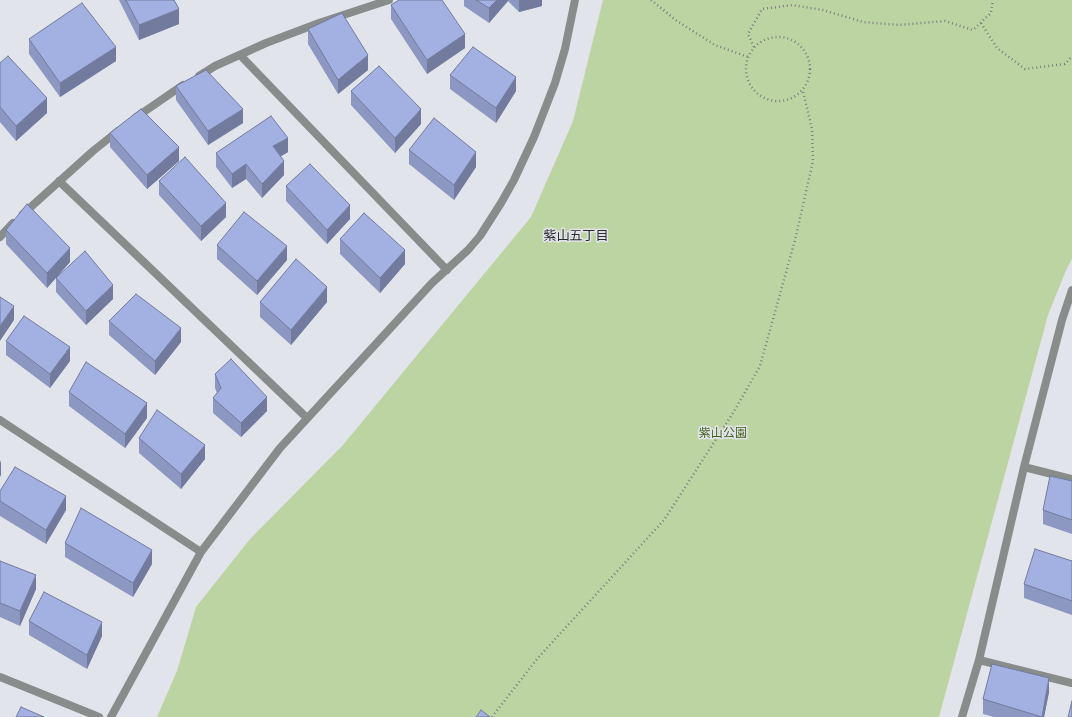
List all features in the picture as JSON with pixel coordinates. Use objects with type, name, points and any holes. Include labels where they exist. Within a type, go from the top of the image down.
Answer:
[{"type":"street","points":[[0,237],[13,222],[93,151],[125,125],[179,87],[215,66],[266,43],[319,23],[389,0]]},
{"type":"street","points":[[111,717],[200,552],[280,448],[432,283],[468,250],[480,236],[514,180],[534,137],[555,83],[575,0]]},
{"type":"street","points":[[240,55],[447,270]]},
{"type":"street","points":[[59,181],[307,418]]},
{"type":"street","points":[[962,717],[979,660],[1024,467],[1062,320],[1072,290]]},
{"type":"street","points":[[0,420],[200,552]]},
{"type":"street","points":[[1024,467],[1072,479]]},
{"type":"street","points":[[979,660],[1072,683]]},
{"type":"street","points":[[0,677],[99,717]]},
{"type":"path","points":[[652,0],[677,21],[715,45],[748,57]]},
{"type":"path","points":[[754,47],[748,34],[762,9],[792,5],[823,10],[863,22],[898,25],[946,21],[973,30],[992,13],[993,0]]},
{"type":"path","points":[[981,23],[997,48],[1025,69],[1066,64],[1072,56]]},
{"type":"path","points":[[782,36],[800,45],[807,53],[811,62],[811,73],[803,91],[794,98],[783,101],[772,101],[762,97],[753,89],[748,80],[746,68],[748,57],[754,47],[772,37],[782,36]]},
{"type":"path","points":[[492,717],[537,658],[664,520],[733,413],[760,366],[795,240],[813,161],[812,129],[803,91]]},
{"type":"green space","name":"紫山公園","points":[[603,0],[1072,0],[1072,259],[1048,315],[939,717],[157,717],[177,671],[196,607],[250,539],[343,445],[531,217],[573,121]]},
{"type":"building","points":[[126,0],[174,0],[179,9],[139,25]]},
{"type":"building","points":[[399,0],[442,0],[465,34],[427,60],[391,5]]},
{"type":"building","points":[[476,0],[497,0],[489,8]]},
{"type":"building","points":[[82,3],[116,47],[60,83],[29,39]]},
{"type":"building","points":[[342,13],[368,55],[338,80],[308,29]]},
{"type":"building","points":[[473,47],[516,77],[496,108],[450,75]]},
{"type":"building","points":[[8,56],[47,98],[16,126],[0,107],[0,63]]},
{"type":"building","points":[[379,66],[421,109],[395,138],[351,91]]},
{"type":"building","points":[[206,70],[243,109],[208,131],[176,86]]},
{"type":"building","points":[[141,109],[179,147],[147,175],[110,133]]},
{"type":"building","points":[[271,116],[288,138],[273,146],[284,161],[262,184],[246,164],[232,174],[216,153]]},
{"type":"building","points":[[434,118],[476,152],[454,185],[409,150]]},
{"type":"building","points":[[185,157],[226,203],[201,226],[159,181]]},
{"type":"building","points":[[310,164],[350,205],[327,230],[286,186]]},
{"type":"building","points":[[27,204],[70,248],[47,273],[6,230]]},
{"type":"building","points":[[244,212],[287,246],[257,281],[217,245]]},
{"type":"building","points":[[364,213],[405,250],[380,278],[340,239]]},
{"type":"building","points":[[85,251],[113,285],[86,311],[56,278]]},
{"type":"building","points":[[296,259],[327,287],[291,330],[260,302]]},
{"type":"building","points":[[136,294],[181,328],[155,361],[109,321]]},
{"type":"building","points":[[0,297],[14,306],[0,326]]},
{"type":"building","points":[[24,316],[70,347],[50,374],[6,341]]},
{"type":"building","points":[[231,359],[267,397],[241,423],[213,398],[221,388],[215,374]]},
{"type":"building","points":[[86,362],[147,403],[125,434],[69,392]]},
{"type":"building","points":[[157,410],[205,445],[181,474],[139,438]]},
{"type":"building","points":[[15,467],[66,496],[46,530],[0,501],[0,491]]},
{"type":"building","points":[[1050,476],[1072,481],[1072,520],[1043,510]]},
{"type":"building","points":[[81,508],[152,550],[133,583],[65,543]]},
{"type":"building","points":[[1035,549],[1072,561],[1072,601],[1024,584]]},
{"type":"building","points":[[0,561],[36,575],[20,611],[0,603]]},
{"type":"building","points":[[44,592],[102,622],[87,655],[29,621]]},
{"type":"building","points":[[992,664],[1049,678],[1042,717],[983,699]]},
{"type":"building","points":[[1072,701],[1072,717],[1068,717]]},
{"type":"building","points":[[21,707],[44,717],[16,717]]},
{"type":"building","points":[[481,710],[490,717],[476,717]]},
{"type":"district","name":"紫山五丁目","points":[[576,237]]}]
